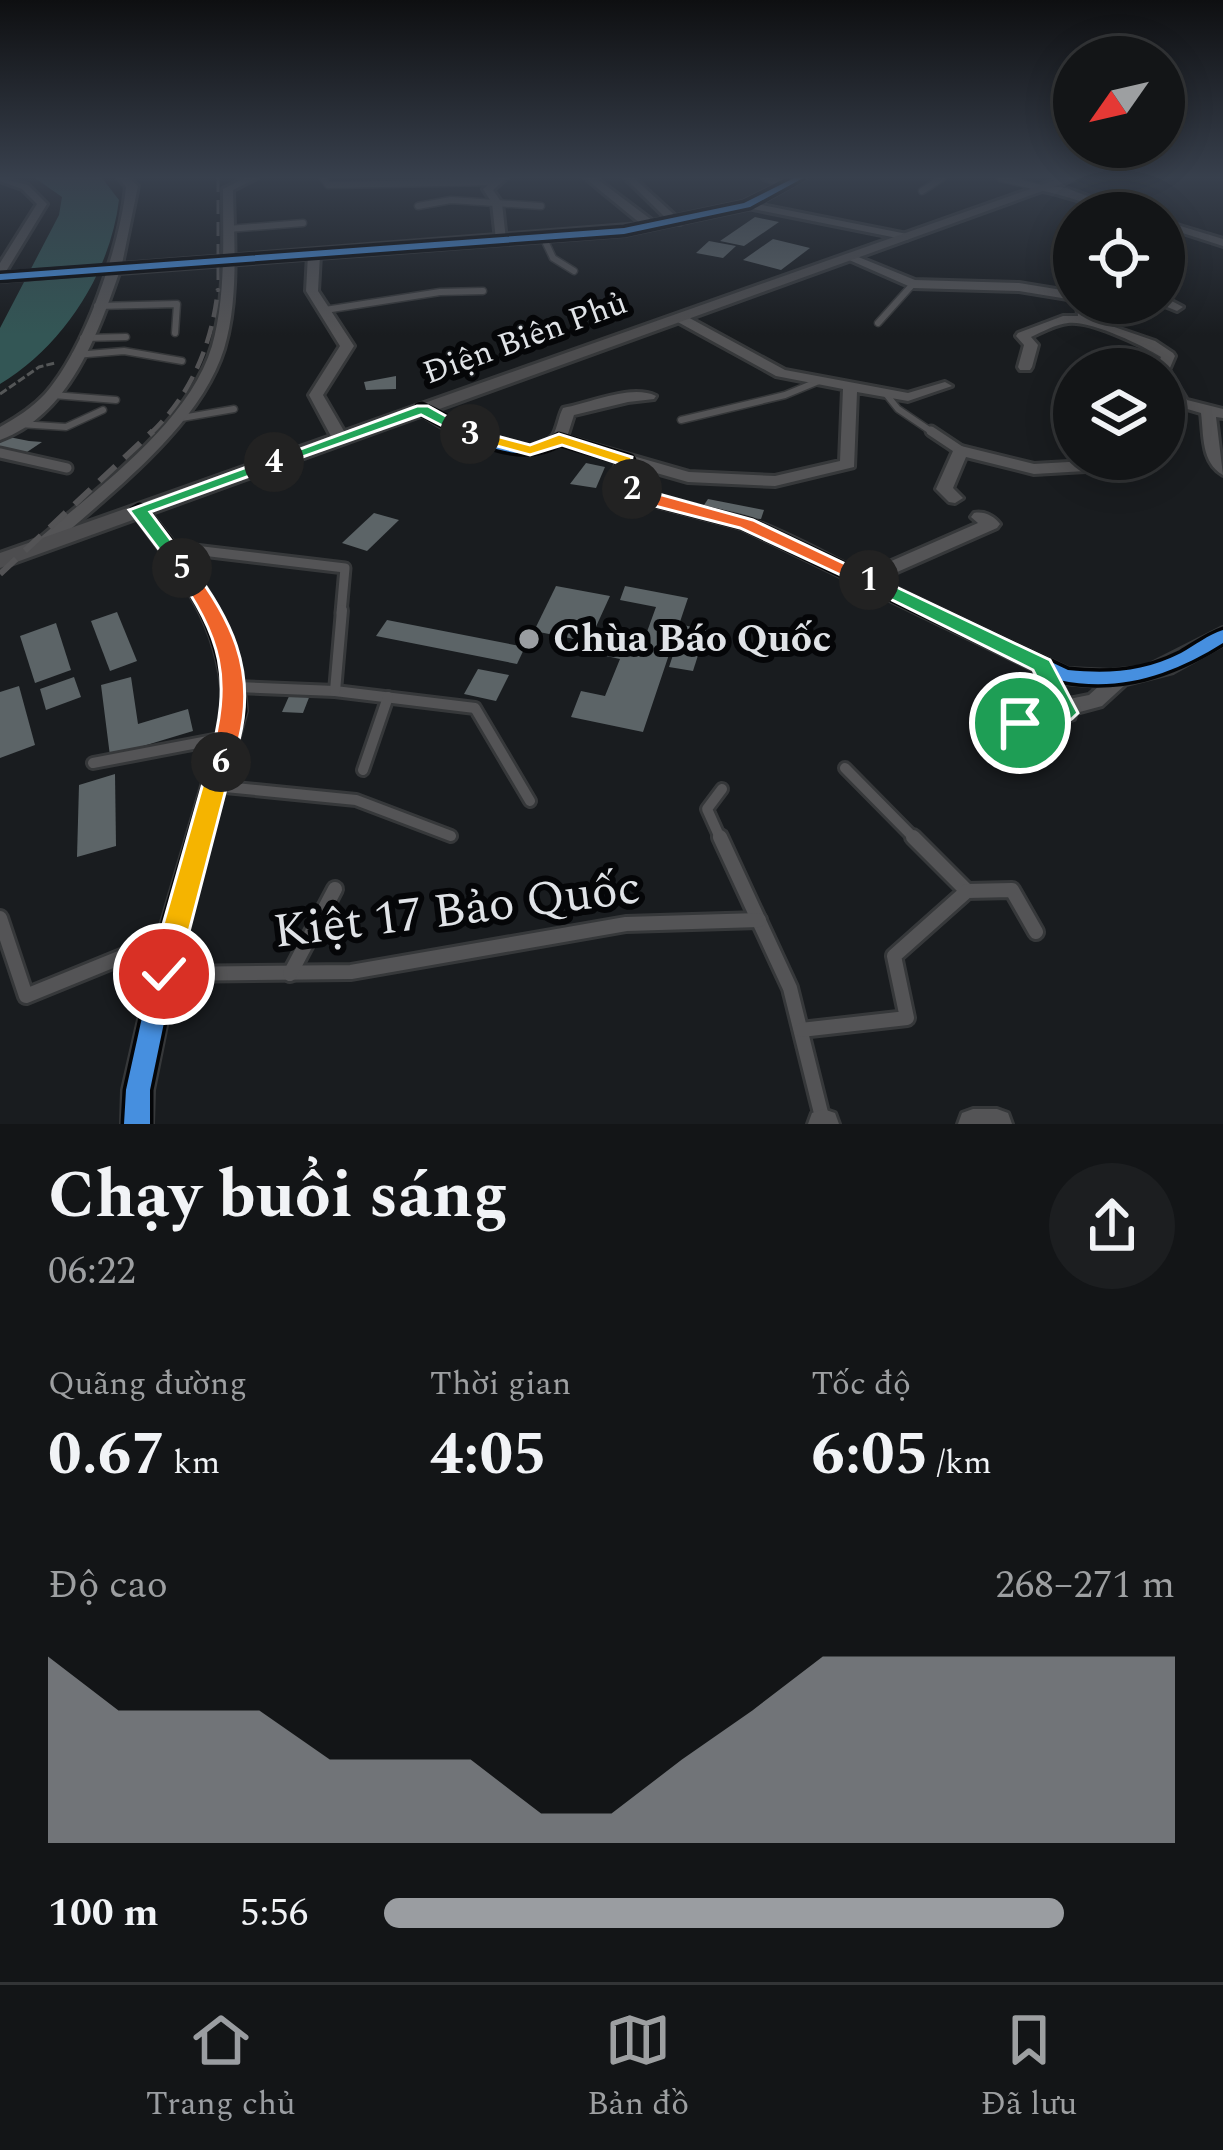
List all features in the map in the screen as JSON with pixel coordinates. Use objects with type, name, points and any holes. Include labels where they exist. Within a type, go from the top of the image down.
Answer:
[{"type":"main road","name":"Điện Biên Phủ","points":[[0,561],[925,230]]},
{"type":"street","points":[[26,230],[0,275],[608,230]]},
{"type":"street","points":[[0,435],[52,394],[97,306],[123,230]]},
{"type":"street","points":[[40,547],[176,419],[204,383],[218,346],[228,230]]},
{"type":"street","points":[[500,230],[501,240]]},
{"type":"street","points":[[874,230],[907,237]]},
{"type":"street","points":[[1185,231],[1223,243]]},
{"type":"street","points":[[314,255],[311,286],[347,346],[316,395],[340,438]]},
{"type":"street","points":[[851,257],[913,284],[1019,287],[1053,297]]},
{"type":"street","points":[[680,318],[781,373],[908,397],[945,386]]},
{"type":"street","points":[[1024,367],[1030,345],[1023,336],[1053,324]]},
{"type":"street","points":[[1115,324],[1156,348]]},
{"type":"street","points":[[559,439],[688,477],[775,481],[848,464],[850,388]]},
{"type":"street","points":[[422,409],[484,441],[530,450],[551,446],[559,439],[568,411],[593,410],[624,394],[649,396]]},
{"type":"street","points":[[1185,404],[1216,412],[1214,459],[1223,470]]},
{"type":"street","points":[[955,498],[944,488],[961,452],[1034,469],[1053,468]]},
{"type":"street","points":[[626,460],[620,477],[654,500],[747,524],[1065,676],[1117,682],[1182,662],[1223,635]]},
{"type":"street","points":[[137,1124],[138,1090],[171,936],[215,786],[236,687],[214,610],[139,510]]},
{"type":"street","points":[[866,579],[991,524],[980,517]]},
{"type":"street","points":[[988,701],[1020,723],[1046,722],[1066,713],[1042,665]]},
{"type":"street","points":[[1067,707],[1095,701],[1117,682]]},
{"type":"street","points":[[973,1124],[997,1124]]},
{"type":"lane","points":[[544,237],[554,258],[574,271]]},
{"type":"lane","points":[[878,323],[913,284]]},
{"type":"lane","points":[[325,310],[420,295],[484,291]]},
{"type":"lane","points":[[97,306],[177,304],[175,333]]},
{"type":"lane","points":[[83,338],[126,338]]},
{"type":"lane","points":[[74,356],[124,351],[182,361]]},
{"type":"lane","points":[[681,419],[819,381]]},
{"type":"lane","points":[[52,394],[116,400]]},
{"type":"lane","points":[[886,394],[898,409],[961,452]]},
{"type":"lane","points":[[176,419],[234,409]]},
{"type":"lane","points":[[19,424],[66,427],[103,410]]},
{"type":"lane","points":[[0,453],[67,468]]},
{"type":"lane","points":[[166,547],[345,568],[335,691]]},
{"type":"lane","points":[[236,687],[335,691],[475,708],[530,800]]},
{"type":"lane","points":[[363,770],[388,697]]},
{"type":"lane","points":[[93,763],[227,738]]},
{"type":"lane","points":[[845,768],[967,891]]},
{"type":"lane","points":[[215,786],[356,800],[451,836]]},
{"type":"lane","points":[[722,789],[707,809],[790,988],[824,1124]]},
{"type":"lane","points":[[290,974],[334,889]]},
{"type":"lane","points":[[801,1030],[907,1018],[894,956],[967,891],[1012,890],[1036,932]]},
{"type":"lane","points":[[0,918],[26,996],[171,936]]},
{"type":"lane","name":"Kiệt 17 Bảo Quốc","points":[[164,974],[351,972],[626,924],[759,920]]},
{"type":"path","points":[[0,394],[39,368],[74,356]]},
{"type":"shaded area","points":[[51,230],[113,230],[80,306],[44,350],[0,384],[0,328]]},
{"type":"building","points":[[735,230],[767,230],[744,246],[720,241]]},
{"type":"building","points":[[773,239],[810,248],[781,270],[743,260]]},
{"type":"building","points":[[709,241],[736,246],[723,258],[696,253]]},
{"type":"building","points":[[396,376],[396,389],[366,390],[364,382]]},
{"type":"building","points":[[9,437],[42,442],[24,454],[0,450],[0,443]]},
{"type":"building","points":[[586,463],[605,467],[596,488],[570,484]]},
{"type":"building","points":[[708,499],[764,510],[761,519],[732,517],[702,508]]},
{"type":"building","points":[[374,513],[399,520],[367,551],[342,543]]},
{"type":"building","points":[[556,586],[610,596],[589,642],[534,631]]},
{"type":"building","points":[[625,586],[688,598],[643,732],[571,717],[581,691],[605,696],[620,659],[597,654],[606,633],[644,640],[656,607],[620,600]]},
{"type":"building","points":[[117,612],[137,661],[110,671],[91,621]]},
{"type":"building","points":[[387,620],[525,647],[517,664],[376,636]]},
{"type":"building","points":[[56,623],[71,670],[35,683],[20,636]]},
{"type":"building","points":[[683,625],[706,630],[693,671],[669,667]]},
{"type":"building","points":[[478,669],[509,675],[496,701],[464,694]]},
{"type":"building","points":[[74,677],[81,697],[46,710],[40,689]]},
{"type":"building","points":[[131,677],[138,724],[188,709],[193,731],[110,756],[101,685]]},
{"type":"building","points":[[19,686],[35,745],[0,758],[0,692]]},
{"type":"building","points":[[290,694],[310,695],[303,713],[282,712]]},
{"type":"building","points":[[115,774],[116,846],[77,857],[79,785]]},
{"type":"railway","points":[[218,230],[218,289]]},
{"type":"railway","points":[[151,432],[177,403],[197,368],[211,330],[218,289]]},
{"type":"railway","points":[[0,574],[151,432]]},
{"type":"cycle path","points":[[0,277],[627,230]]},
{"type":"cycle path","points":[[422,409],[510,448],[545,447],[559,439],[626,460],[620,477],[654,500],[747,524],[1065,676],[1111,678],[1148,673],[1223,635]]},
{"type":"cycle path","points":[[137,1124],[138,1090],[171,936],[235,711],[228,652],[218,626],[191,579],[139,510]]},
{"type":"place","name":"Chùa Báo Quốc","points":[[529,639]]},
{"type":"route","points":[[164,974],[235,711],[236,687],[214,610],[139,510],[422,409],[484,441],[530,450],[551,446],[559,439],[626,460],[620,477],[654,500],[747,524],[1042,665],[1066,713],[1046,722],[1020,723]]}]
